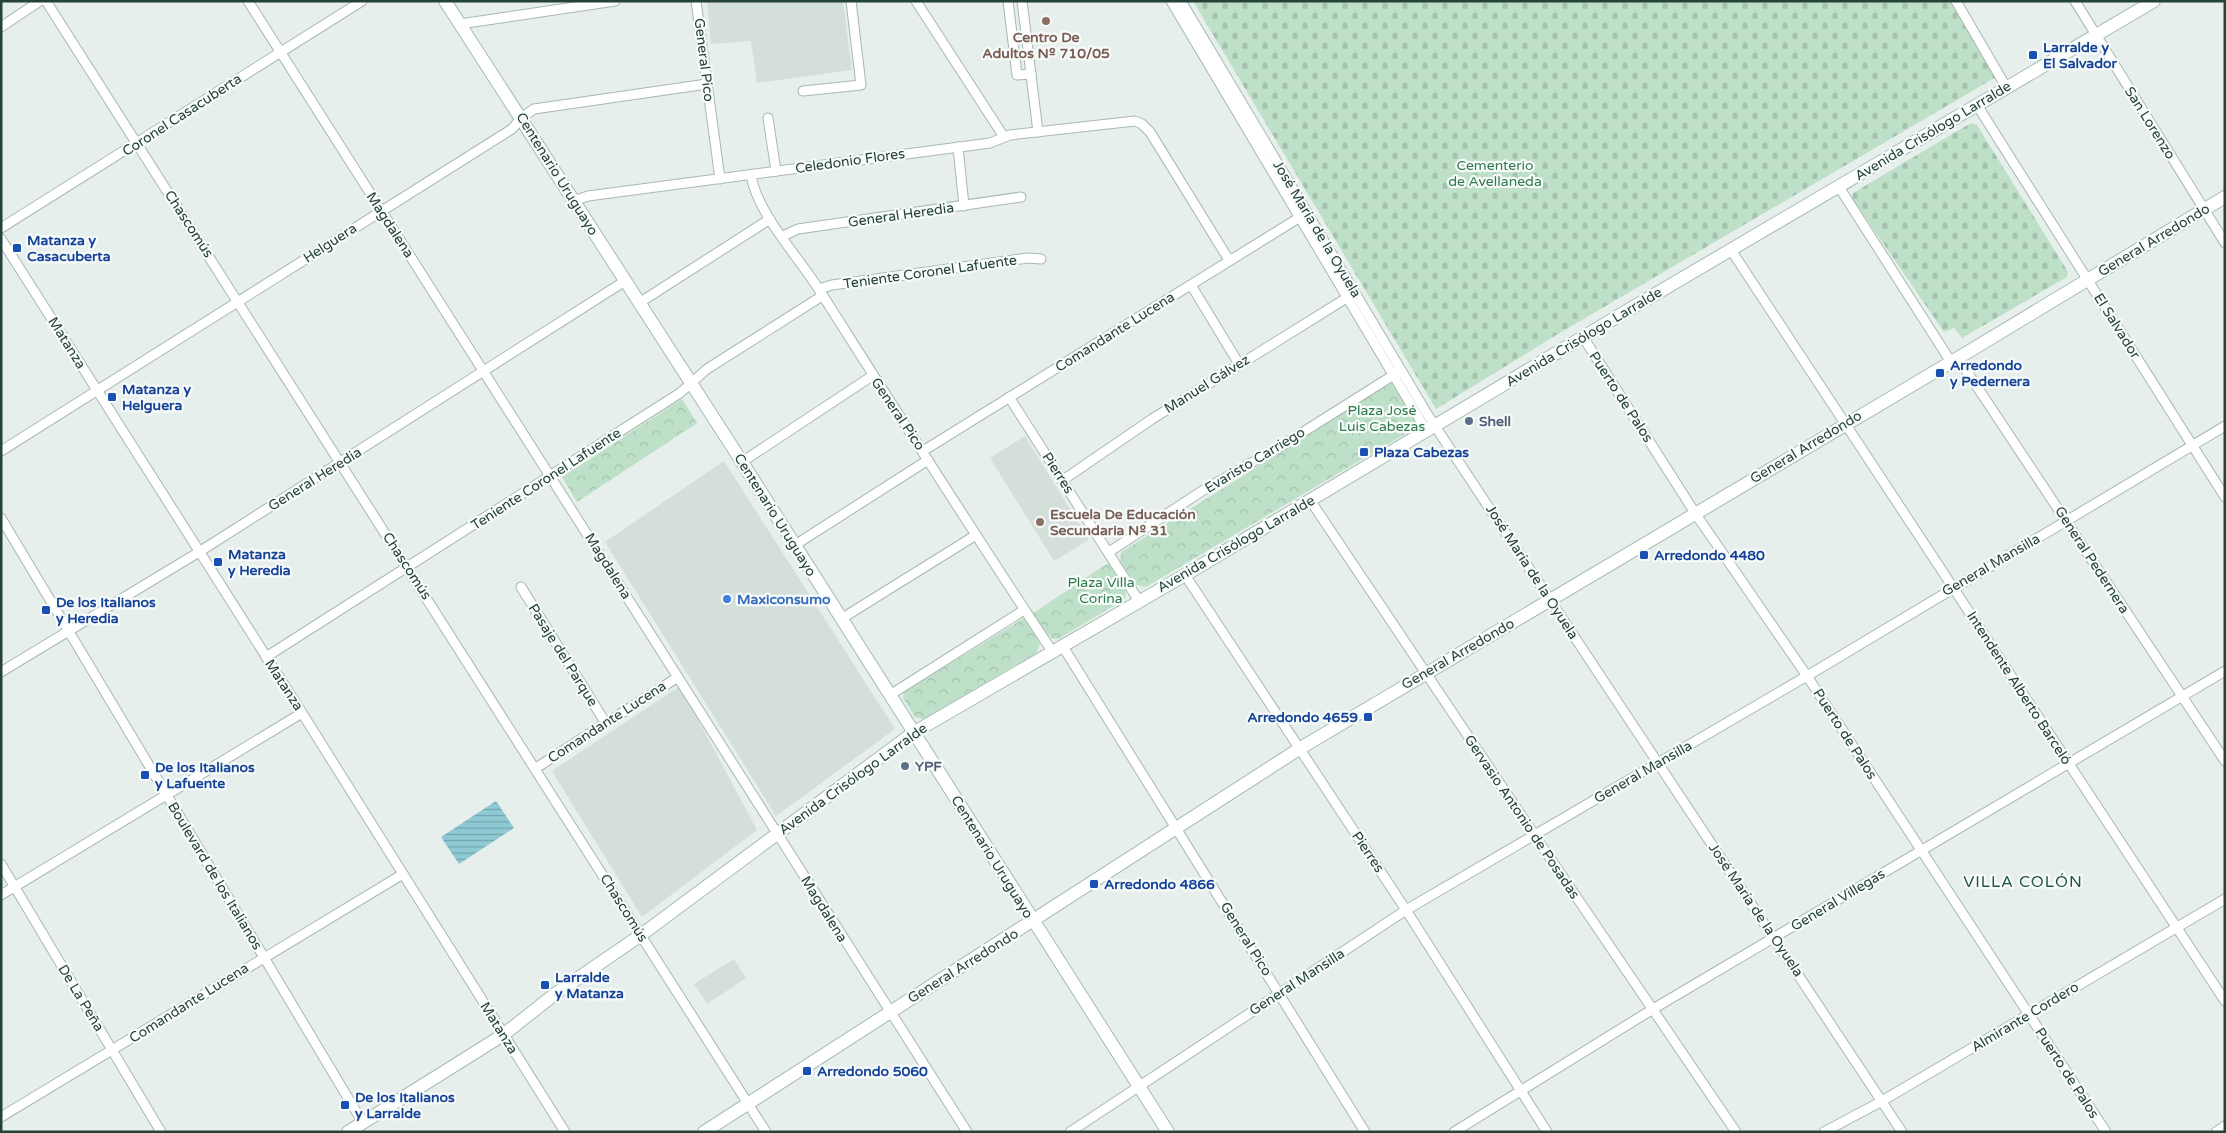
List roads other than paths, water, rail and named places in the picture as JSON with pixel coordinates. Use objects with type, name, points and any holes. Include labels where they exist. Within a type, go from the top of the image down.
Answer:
[{"type":"street","points":[[1,26],[40,1]]},
{"type":"street","name":"Chascomús","points":[[46,1],[239,301],[766,1132]]},
{"type":"street","name":"Magdalena","points":[[248,1],[552,476],[889,1012],[967,1132]]},
{"type":"street","name":"Coronel Casacuberta","points":[[1,228],[362,1]]},
{"type":"street","name":"Centenario Uruguayo","points":[[445,1],[742,462],[1168,1132]]},
{"type":"street","points":[[460,24],[615,1]]},
{"type":"street","name":"General Pico","points":[[696,1],[720,179]]},
{"type":"street","points":[[803,91],[861,85],[851,1]]},
{"type":"street","points":[[916,1],[1004,137]]},
{"type":"street","points":[[1008,1],[1017,75],[1031,74]]},
{"type":"street","points":[[1022,1],[1038,132]]},
{"type":"street","name":"José María de la Oyuela","points":[[1171,1],[1304,215]]},
{"type":"street","name":"José María de la Oyuela","points":[[1181,1],[1304,215],[1430,427],[1550,600],[1775,937],[1902,1132]]},
{"type":"street","points":[[1956,1],[2006,88]]},
{"type":"street","name":"San Lorenzo","points":[[2076,1],[2225,243]]},
{"type":"street","name":"Avenida Crisólogo Larralde","points":[[348,1132],[365,1127],[503,1036],[555,994],[641,935],[913,733],[1185,575],[1430,427],[2154,1]]},
{"type":"street","name":"Helguera","points":[[1,451],[380,210],[512,129],[521,118],[534,109],[707,84]]},
{"type":"street","name":"El Salvador","points":[[1977,105],[2225,497]]},
{"type":"street","points":[[768,118],[776,171]]},
{"type":"street","name":"Celedonio Flores","points":[[573,201],[588,196],[990,143],[1004,137],[1128,121],[1142,124],[1150,132],[1229,260]]},
{"type":"street","points":[[958,147],[964,206]]},
{"type":"street","name":"General Pico","points":[[751,175],[754,191],[770,219],[821,293],[872,376],[923,451],[1024,610],[1057,648],[1176,828],[1365,1132]]},
{"type":"street","name":"General Pedernera","points":[[1838,187],[2066,521],[2225,762]]},
{"type":"street","name":"General Heredia","points":[[782,236],[798,229],[1021,197]]},
{"type":"street","name":"General Arredondo","points":[[704,1132],[889,1012],[1034,922],[1298,749],[1955,360],[2225,197]]},
{"type":"street","name":"Comandante Lucena","points":[[923,451],[1304,215]]},
{"type":"street","points":[[639,303],[770,219]]},
{"type":"street","name":"Matanza","points":[[1,239],[565,1132]]},
{"type":"street","name":"Intendente Alberto Barceló","points":[[1731,250],[2225,1001]]},
{"type":"street","name":"Teniente Coronel Lafuente","points":[[266,657],[552,476],[691,385],[707,369],[832,285],[1009,261],[1041,259]]},
{"type":"street","name":"General Heredia","points":[[1,672],[199,552],[485,372],[625,281]]},
{"type":"street","points":[[1191,285],[1239,364]]},
{"type":"street","name":"Manuel Gálvez","points":[[1063,480],[1239,364],[1351,294]]},
{"type":"street","name":"Puerto de Palos","points":[[1583,337],[1695,513],[1807,676],[2106,1132]]},
{"type":"street","name":"Evaristo Carriego","points":[[1109,552],[1202,491],[1281,446],[1398,372]]},
{"type":"street","points":[[742,462],[872,376]]},
{"type":"street","name":"Pierres","points":[[1009,397],[1139,601]]},
{"type":"street","name":"General Mansilla","points":[[1070,1132],[1406,910],[1807,676],[2225,426]]},
{"type":"street","points":[[794,545],[928,460]]},
{"type":"street","name":"Gervasio Antonio de Posadas","points":[[1310,500],[1736,1132]]},
{"type":"street","name":"Boulevard de los Italianos","points":[[1,518],[365,1127]]},
{"type":"street","points":[[841,618],[976,535]]},
{"type":"street","name":"Pierres","points":[[1185,575],[1406,910],[1547,1132]]},
{"type":"street","name":"Pasaje del Parque","points":[[522,587],[605,722]]},
{"type":"street","points":[[890,695],[1024,610]]},
{"type":"street","name":"General Villegas","points":[[1454,1132],[1519,1090],[2225,671]]},
{"type":"street","name":"Comandante Lucena","points":[[536,768],[605,722],[678,677]]},
{"type":"street","points":[[1,895],[165,794],[302,713]]},
{"type":"street","name":"De La Peña","points":[[1,864],[160,1132]]},
{"type":"street","name":"Comandante Lucena","points":[[1,1117],[264,956],[403,874]]},
{"type":"street","name":"Almirante Cordero","points":[[1824,1132],[1882,1101],[2225,899]]},
{"type":"street","points":[[2216,1132],[2225,1126]]},
{"type":"water","points":[[496,801],[514,828],[459,864],[441,837]]},
{"type":"place","name":"Centro De Adultos Nº 710/05","points":[[1046,21]]},
{"type":"place","name":"Larralde y El Salvador","points":[[2033,55]]},
{"type":"place","name":"Matanza y Casacuberta","points":[[17,248]]},
{"type":"place","name":"Arredondo y Pedernera","points":[[1940,373]]},
{"type":"place","name":"Matanza y Helguera","points":[[112,397]]},
{"type":"place","name":"Shell","points":[[1469,421]]},
{"type":"place","name":"Plaza Cabezas","points":[[1364,452]]},
{"type":"place","name":"Escuela De Educación Secundaria Nº 31","points":[[1040,522]]},
{"type":"place","name":"Arredondo 4480","points":[[1644,555]]},
{"type":"place","name":"Matanza y Heredia","points":[[218,562]]},
{"type":"place","name":"Maxiconsumo","points":[[727,599]]},
{"type":"place","name":"De los Italianos y Heredia","points":[[46,610]]},
{"type":"place","name":"Arredondo 4659","points":[[1368,717]]},
{"type":"place","name":"YPF","points":[[905,766]]},
{"type":"place","name":"De los Italianos y Lafuente","points":[[145,775]]},
{"type":"place","name":"Arredondo 4866","points":[[1094,884]]},
{"type":"place","name":"Larralde y Matanza","points":[[545,985]]},
{"type":"place","name":"Arredondo 5060","points":[[807,1071]]},
{"type":"place","name":"De los Italianos y Larralde","points":[[345,1105]]},
{"type":"district","name":"VILLA COLÓN","points":[[2023,882]]},
{"type":"park label","name":"Cementerio de Avellaneda","points":[[1495,174]]},
{"type":"park label","name":"Plaza José Luis Cabezas","points":[[1382,418]]},
{"type":"park label","name":"Plaza Villa Corina","points":[[1101,590]]}]
